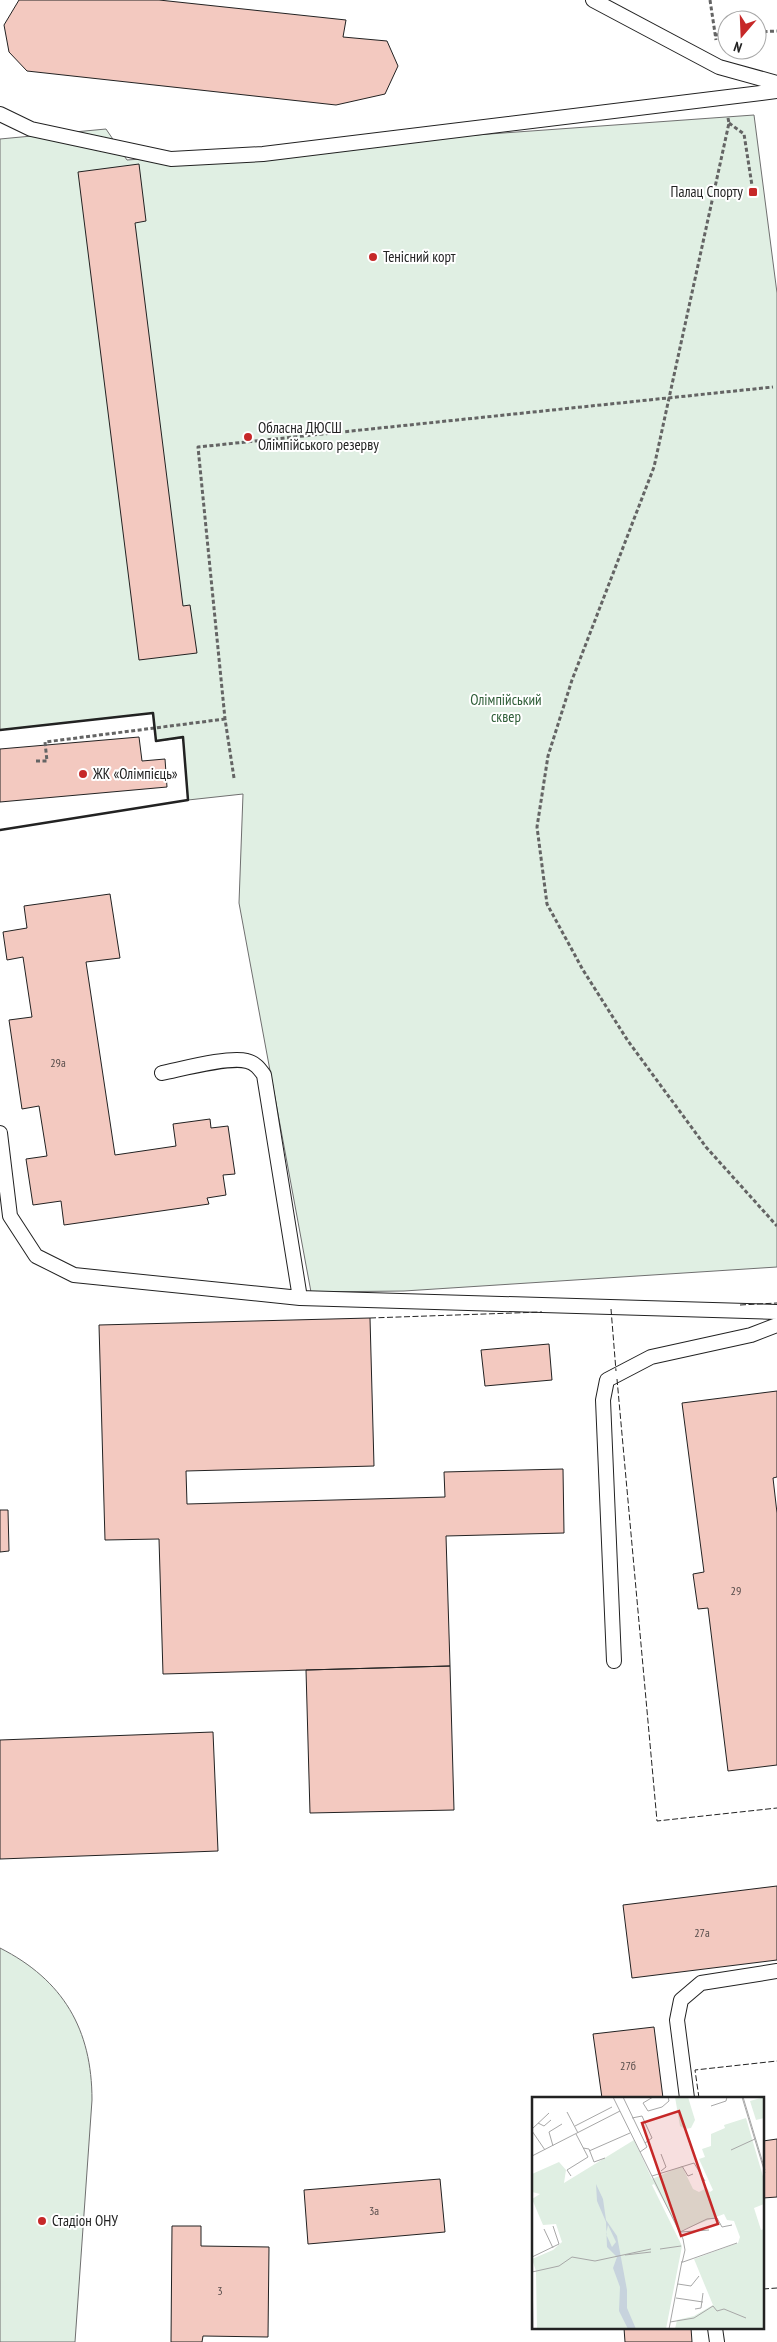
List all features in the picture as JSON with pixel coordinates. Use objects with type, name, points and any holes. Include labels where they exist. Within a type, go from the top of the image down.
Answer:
[{"type":"lane","points":[[593,0],[719,67],[777,83]]},
{"type":"lane","points":[[0,114],[31,129],[171,159],[263,154],[777,91]]},
{"type":"lane","points":[[162,1073],[229,1060],[246,1060],[257,1065],[264,1075],[300,1298]]},
{"type":"lane","points":[[0,1133],[10,1216],[36,1256],[74,1275],[300,1298],[777,1312]]},
{"type":"lane","points":[[614,1661],[602,1400],[606,1380],[651,1357],[751,1334],[777,1325]]},
{"type":"lane","points":[[687,2097],[677,2020],[681,2000],[701,1983],[777,1971]]},
{"type":"path","points":[[724,98],[729,123],[654,466],[572,680],[548,756],[537,827],[547,904],[588,978],[628,1041],[706,1147],[777,1226]]},
{"type":"path","points":[[729,123],[744,134],[753,192]]},
{"type":"path","points":[[234,778],[225,719],[198,447],[773,387]]},
{"type":"path","points":[[36,761],[47,760],[45,742],[225,719]]},
{"type":"green space","name":"Олімпійський сквер","points":[[754,115],[777,293],[777,1267],[404,1291],[311,1292],[239,903],[243,794],[188,800],[183,738],[156,741],[153,713],[0,730],[0,139],[106,129],[127,160]]},
{"type":"green space","name":"Стадіон ОНУ","points":[[0,1948],[41,1975],[57,1991],[70,2009],[80,2029],[91,2074],[92,2100],[75,2342],[0,2342]]},
{"type":"building","points":[[19,0],[159,0],[346,20],[343,37],[387,41],[398,66],[385,94],[336,105],[27,71],[9,52],[4,25]]},
{"type":"building","points":[[139,164],[146,221],[135,223],[183,606],[190,605],[197,653],[139,660],[78,172]]},
{"type":"building","name":"ЖК «Олімпієць»","points":[[139,737],[142,761],[165,759],[167,787],[0,802],[0,749]]},
{"type":"building","points":[[110,894],[120,958],[86,962],[115,1155],[176,1146],[173,1124],[210,1119],[211,1128],[228,1126],[235,1174],[223,1175],[226,1195],[207,1198],[209,1204],[64,1225],[61,1201],[33,1205],[26,1159],[47,1156],[39,1106],[22,1109],[9,1020],[32,1017],[23,957],[7,960],[3,932],[27,928],[24,906]]},
{"type":"building","points":[[370,1318],[374,1466],[186,1471],[187,1504],[445,1497],[444,1472],[563,1469],[564,1533],[446,1536],[450,1666],[163,1674],[159,1539],[105,1540],[99,1325]]},
{"type":"building","points":[[549,1344],[552,1380],[485,1386],[481,1350]]},
{"type":"building","points":[[777,1391],[777,1477],[773,1478],[777,1513],[777,1765],[728,1771],[708,1608],[698,1609],[693,1574],[704,1572],[682,1403]]},
{"type":"building","points":[[0,1510],[8,1510],[9,1551],[0,1552]]},
{"type":"building","points":[[450,1666],[454,1810],[310,1813],[306,1670]]},
{"type":"building","points":[[213,1732],[218,1851],[0,1859],[0,1740]]},
{"type":"building","points":[[777,1886],[777,1960],[632,1978],[623,1905]]},
{"type":"building","points":[[654,2027],[663,2097],[602,2097],[593,2034]]},
{"type":"building","points":[[777,2139],[777,2197],[764,2198],[764,2141]]},
{"type":"building","points":[[440,2179],[445,2232],[308,2244],[304,2190]]},
{"type":"building","points":[[172,2226],[201,2226],[201,2246],[269,2247],[268,2337],[203,2336],[202,2342],[171,2342]]},
{"type":"building","points":[[624,2330],[691,2330],[692,2342],[625,2342]]},
{"type":"fence","points":[[740,1305],[777,1303]]},
{"type":"fence","points":[[611,1309],[616,1371]]},
{"type":"fence","points":[[370,1318],[542,1312]]},
{"type":"fence","points":[[617,1379],[657,1821],[777,1808]]},
{"type":"fence","points":[[699,2097],[695,2070],[777,2061]]},
{"type":"fence","points":[[764,2289],[777,2288]]},
{"type":"wall","points":[[0,730],[153,713],[156,741],[183,737],[188,800],[0,830]]},
{"type":"place","name":"Палац Спорту","points":[[753,192]]},
{"type":"place","name":"Тенісний корт","points":[[373,257]]},
{"type":"place","name":"Обласна ДЮСШ Олімпійського резерву","points":[[248,437]]},
{"type":"place","name":"ЖК «Олімпієць»","points":[[83,774]]},
{"type":"place","name":"Стадіон ОНУ","points":[[42,2221]]}]
